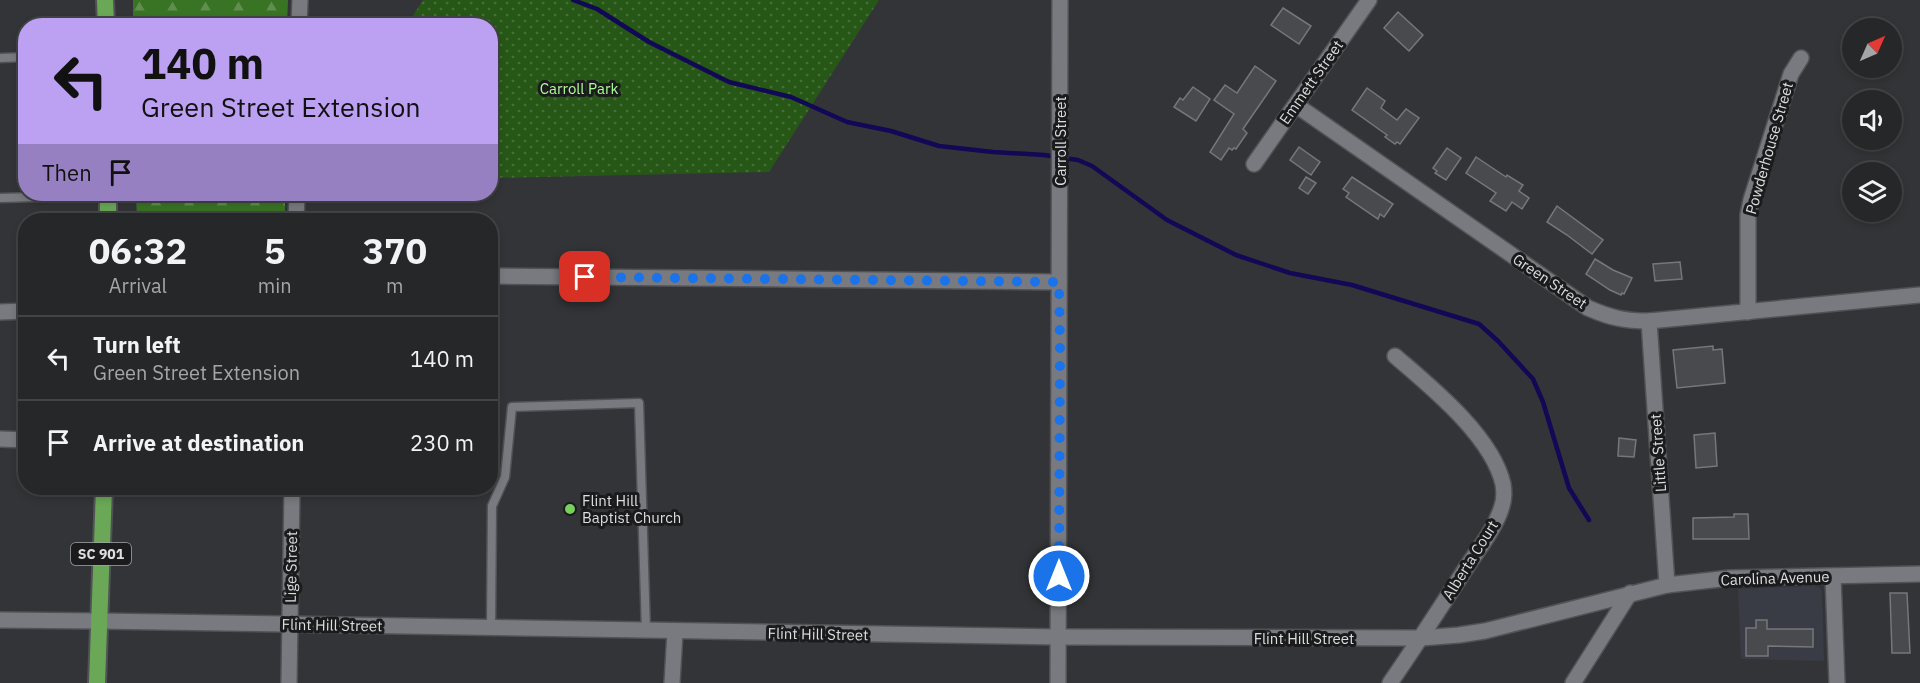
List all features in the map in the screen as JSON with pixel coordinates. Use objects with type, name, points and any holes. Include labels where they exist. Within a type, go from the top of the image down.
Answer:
[{"type":"highway","points":[[105,0],[106,18]]},
{"type":"highway","name":"SC 901","points":[[97,683],[104,495]]},
{"type":"street","points":[[299,18],[300,0]]},
{"type":"street","name":"Carroll Street","points":[[1058,683],[1060,0]]},
{"type":"street","name":"Emmett Street","points":[[1254,165],[1369,0]]},
{"type":"street","name":"Powderhouse Street","points":[[1748,312],[1747,231],[1751,200],[1791,74],[1801,58]]},
{"type":"street","name":"Green Street","points":[[1296,105],[1588,308],[1613,319],[1649,321],[1920,295]]},
{"type":"street","points":[[498,276],[1059,282]]},
{"type":"street","points":[[0,312],[18,311]]},
{"type":"street","name":"Little Street","points":[[1649,321],[1667,585]]},
{"type":"street","name":"Alberta Court","points":[[1390,683],[1499,515],[1503,504],[1503,485],[1492,457],[1469,426],[1436,392],[1395,356]]},
{"type":"street","points":[[0,439],[18,440]]},
{"type":"street","name":"Lige Street","points":[[289,683],[292,495]]},
{"type":"street","name":"Carolina Avenue","points":[[1630,593],[1667,585],[1730,578],[1920,574]]},
{"type":"street","points":[[1833,576],[1837,683]]},
{"type":"street","points":[[1573,683],[1630,593]]},
{"type":"street","name":"Flint Hill Street","points":[[0,620],[1059,637],[1420,638],[1459,636],[1485,631],[1630,593]]},
{"type":"street","points":[[672,683],[675,632]]},
{"type":"lane","points":[[0,58],[18,57]]},
{"type":"lane","points":[[0,198],[18,197]]},
{"type":"lane","points":[[498,493],[505,477],[512,407],[639,403],[646,631]]},
{"type":"lane","points":[[491,628],[492,506],[497,495]]},
{"type":"shaded area","points":[[1813,586],[1822,591],[1824,661],[1741,659],[1738,589]]},
{"type":"green space","points":[[133,0],[288,0],[287,18],[133,18]]},
{"type":"green space","name":"Carroll Park","points":[[423,0],[879,0],[769,172],[498,178],[498,18],[411,18]]},
{"type":"green space","points":[[136,201],[285,201],[285,213],[137,213]]},
{"type":"building","points":[[1283,8],[1311,26],[1299,44],[1271,25]]},
{"type":"building","points":[[1398,12],[1423,35],[1409,51],[1384,28]]},
{"type":"building","points":[[1255,66],[1276,81],[1243,129],[1247,133],[1236,149],[1229,148],[1221,160],[1210,152],[1234,114],[1214,100],[1225,85],[1237,93]]},
{"type":"building","points":[[1193,87],[1210,99],[1196,121],[1174,107],[1180,98],[1183,100]]},
{"type":"building","points":[[1367,88],[1385,101],[1381,108],[1397,120],[1406,109],[1419,118],[1400,144],[1397,142],[1395,144],[1385,137],[1387,135],[1352,110]]},
{"type":"building","points":[[1299,147],[1320,162],[1311,175],[1290,160]]},
{"type":"building","points":[[1447,148],[1461,158],[1446,180],[1435,173],[1437,171],[1433,168]]},
{"type":"building","points":[[1476,157],[1506,177],[1507,175],[1523,185],[1519,191],[1529,198],[1522,209],[1512,202],[1506,211],[1490,201],[1496,193],[1466,173]]},
{"type":"building","points":[[1306,177],[1316,183],[1308,194],[1299,188]]},
{"type":"building","points":[[1352,177],[1393,204],[1384,217],[1380,214],[1378,219],[1346,197],[1349,193],[1343,189]]},
{"type":"building","points":[[1557,206],[1603,240],[1592,254],[1547,222]]},
{"type":"building","points":[[1595,259],[1632,278],[1624,294],[1610,290],[1586,274]]},
{"type":"building","points":[[1680,262],[1682,279],[1655,281],[1653,264]]},
{"type":"building","points":[[1713,346],[1713,350],[1722,349],[1725,383],[1677,388],[1673,350]]},
{"type":"building","points":[[1715,433],[1717,466],[1696,468],[1694,435]]},
{"type":"building","points":[[1619,438],[1636,440],[1634,457],[1618,456]]},
{"type":"building","points":[[1734,514],[1748,514],[1749,539],[1693,539],[1693,518],[1734,517]]},
{"type":"building","points":[[1890,593],[1907,593],[1910,653],[1892,653]]},
{"type":"building","points":[[1756,620],[1767,620],[1767,629],[1813,629],[1813,647],[1768,646],[1768,656],[1746,656],[1746,628],[1756,628]]},
{"type":"waterway","points":[[573,0],[597,9],[649,42],[729,82],[791,97],[847,122],[891,131],[939,146],[1078,160],[1092,166],[1167,220],[1236,255],[1290,273],[1352,285],[1479,324],[1533,379],[1543,402],[1569,488],[1589,520]]},
{"type":"place","name":"Flint Hill Baptist Church","points":[[570,509]]},
{"type":"route","points":[[585,277],[1059,282],[1059,576]]}]
